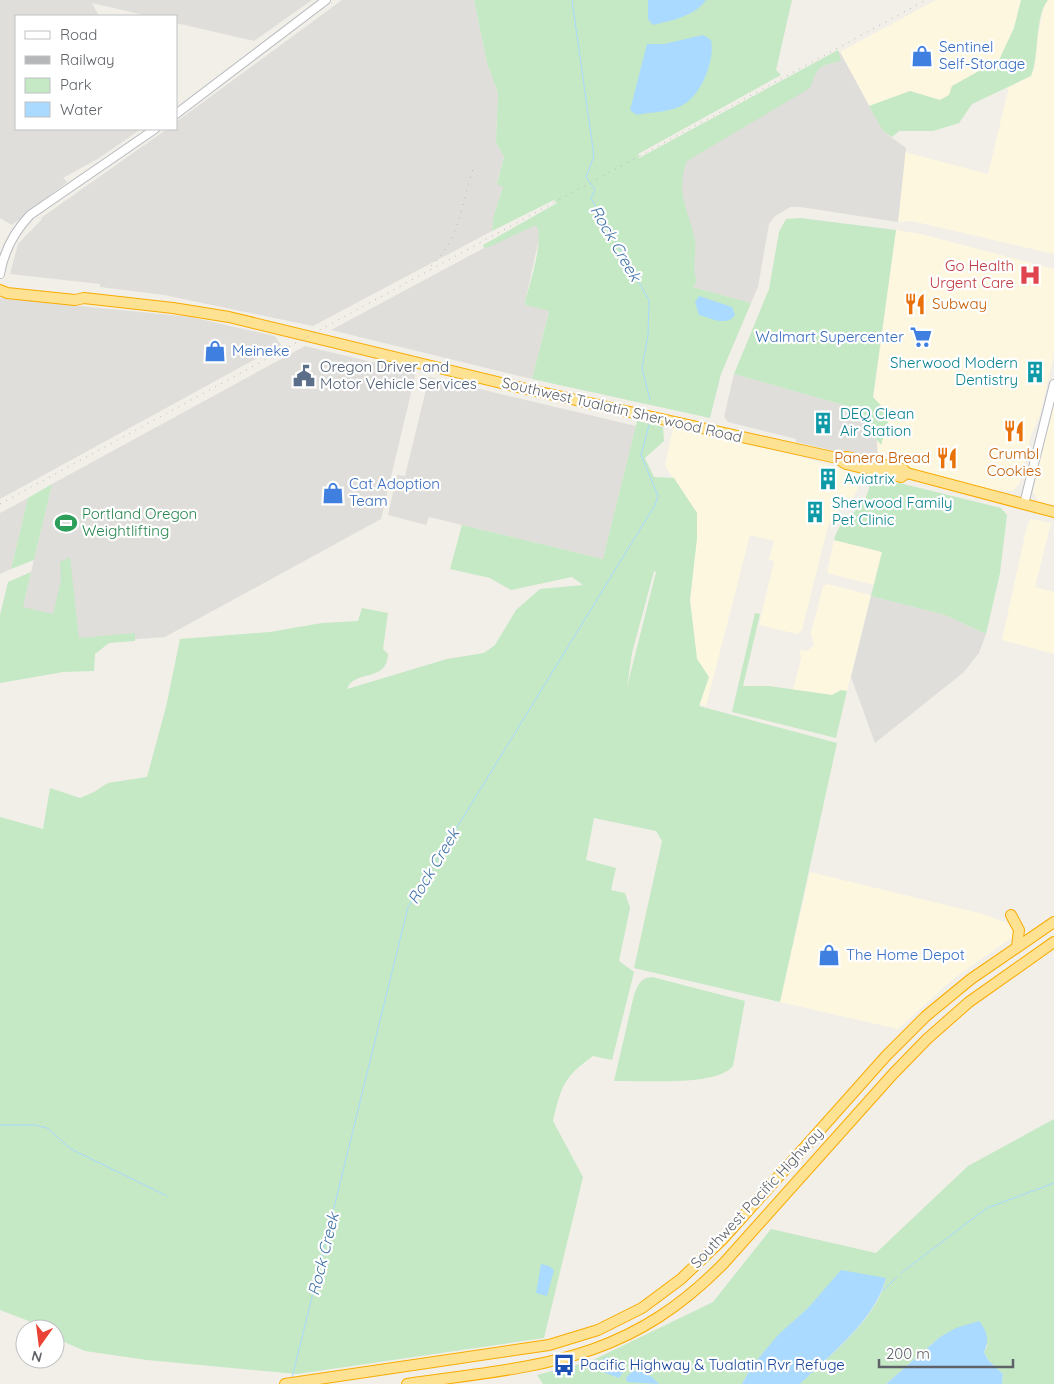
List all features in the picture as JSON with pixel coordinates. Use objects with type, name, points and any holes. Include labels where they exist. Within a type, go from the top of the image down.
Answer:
[{"type":"highway","name":"Southwest Tualatin Sherwood Road","points":[[0,289],[76,295],[84,298],[181,309],[237,319],[522,388],[837,458],[846,464],[901,476],[907,473],[1054,512]]},
{"type":"highway","points":[[1011,915],[1019,930],[1016,947]]},
{"type":"highway","name":"Southwest Pacific Highway","points":[[285,1384],[548,1345],[583,1335],[613,1323],[642,1308],[675,1284],[705,1258],[901,1040],[954,992],[1054,922]]},
{"type":"highway","name":"Southwest Pacific Highway","points":[[406,1384],[560,1360],[620,1340],[663,1316],[689,1296],[754,1230],[915,1051],[969,1002],[1054,942]]},
{"type":"highway","points":[[901,1040],[915,1051]]},
{"type":"highway","points":[[741,1220],[754,1230]]},
{"type":"highway","points":[[427,1364],[430,1381]]},
{"type":"main road","points":[[178,112],[326,0]]},
{"type":"main road","points":[[0,274],[6,249],[16,232],[30,215],[154,130]]},
{"type":"main road","points":[[1024,504],[1054,384]]},
{"type":"shaded area","points":[[0,0],[312,0],[254,41],[178,23],[178,15],[144,15],[92,3],[98,15],[15,15],[15,130],[140,130],[99,158],[63,178],[67,182],[12,225],[0,218]]},
{"type":"shaded area","points":[[342,0],[474,0],[487,63],[498,93],[496,143],[504,157],[497,183],[503,187],[493,218],[492,231],[313,326],[164,295],[100,287],[100,284],[10,274],[18,244],[41,218],[166,130],[178,130],[178,121]]},
{"type":"shaded area","name":"Sentinel Self-Storage","points":[[936,0],[1021,0],[1014,28],[999,60],[952,86],[949,95],[940,100],[910,91],[869,106],[840,52]]},
{"type":"shaded area","points":[[1048,0],[1054,0],[1054,254],[912,221],[898,222],[905,152],[988,174],[1009,87],[1031,76],[1034,68],[1038,35],[1044,6]]},
{"type":"shaded area","points":[[840,52],[883,131],[906,148],[898,222],[790,207],[774,217],[769,224],[758,287],[751,303],[685,285],[677,193],[677,138]]},
{"type":"shaded area","points":[[537,224],[540,234],[525,302],[526,305],[549,310],[532,379],[331,330],[484,248]]},
{"type":"shaded area","points":[[896,230],[921,234],[1054,269],[1054,355],[1040,415],[1031,435],[1019,484],[1013,491],[995,490],[878,461],[869,430]]},
{"type":"shaded area","points":[[0,298],[191,317],[275,336],[281,345],[0,499]]},
{"type":"shaded area","points":[[305,346],[414,372],[415,376],[381,519],[165,637],[13,648],[52,484]]},
{"type":"shaded area","points":[[734,374],[847,406],[854,411],[877,440],[878,461],[796,442],[796,439],[728,422],[724,417]]},
{"type":"shaded area","points":[[429,377],[636,426],[603,559],[429,517],[426,525],[388,515],[397,475],[405,476]]},
{"type":"shaded area","points":[[1054,402],[1054,505],[1038,501],[1033,491]]},
{"type":"shaded area","points":[[673,428],[794,455],[855,473],[861,480],[854,497],[836,513],[828,526],[802,630],[797,634],[759,625],[774,561],[769,560],[774,541],[750,535],[706,706],[699,704],[709,677],[697,659],[690,600],[697,538],[697,513],[665,466]]},
{"type":"shaded area","points":[[28,498],[11,569],[0,574],[0,513]]},
{"type":"shaded area","points":[[1031,519],[1051,523],[1035,587],[1054,592],[1054,654],[1002,640],[1027,526]]},
{"type":"shaded area","points":[[834,540],[882,552],[874,585],[827,573]]},
{"type":"shaded area","points":[[827,584],[871,595],[847,691],[841,690],[832,695],[793,690],[801,659],[800,650],[807,651],[814,645],[811,633],[823,586]]},
{"type":"shaded area","points":[[871,596],[945,615],[986,634],[979,653],[964,672],[875,743],[851,677]]},
{"type":"shaded area","points":[[810,872],[983,914],[1007,923],[1014,936],[953,979],[898,1029],[780,1002]]},
{"type":"green space","points":[[474,0],[792,0],[776,70],[781,75],[638,154],[639,158],[838,50],[841,61],[820,68],[810,88],[687,161],[683,172],[682,193],[695,241],[694,271],[697,280],[693,287],[751,303],[721,374],[710,418],[532,379],[549,311],[526,305],[525,302],[538,251],[539,240],[536,225],[489,247],[484,248],[483,245],[557,203],[554,200],[492,231],[493,218],[503,187],[497,184],[504,157],[496,143],[498,93],[487,63]]},
{"type":"green space","points":[[1021,0],[1048,0],[1041,16],[1031,76],[972,104],[959,123],[933,131],[899,131],[892,137],[883,131],[869,106],[910,91],[940,100],[949,95],[952,86],[999,60],[1014,28]]},
{"type":"green space","points":[[800,218],[896,230],[873,397],[890,415],[881,445],[854,411],[847,406],[734,374],[769,289],[779,232],[786,219]]},
{"type":"green space","points":[[637,421],[663,427],[664,441],[645,458],[654,477],[674,478],[697,513],[697,538],[690,600],[697,659],[709,677],[699,706],[837,743],[780,1002],[634,968],[662,841],[656,831],[594,818],[586,860],[616,868],[611,890],[625,893],[630,908],[619,961],[634,972],[612,1060],[593,1056],[576,1070],[565,1083],[553,1121],[583,1177],[544,1338],[297,1374],[147,1360],[85,1351],[65,1342],[65,1319],[24,1319],[0,1310],[0,817],[43,829],[50,788],[80,798],[108,783],[147,777],[166,707],[180,639],[270,632],[322,623],[358,621],[362,608],[388,613],[383,649],[388,654],[386,663],[376,673],[356,679],[347,689],[447,659],[484,653],[495,645],[516,610],[540,589],[583,585],[572,577],[511,590],[490,578],[450,569],[462,525],[603,559]],"holes":[[[654,571],[656,572],[627,687],[632,653]]]},
{"type":"green space","points":[[875,477],[1001,508],[1007,515],[1000,573],[986,634],[945,615],[871,596],[882,552],[834,540],[840,527],[865,499],[871,482]]},
{"type":"green space","points":[[52,484],[34,560],[11,569],[28,498]]},
{"type":"green space","points":[[70,557],[79,638],[135,633],[135,641],[109,643],[95,654],[94,671],[63,672],[0,683],[0,615],[8,582],[31,572],[23,607],[53,614],[61,580],[60,562]]},
{"type":"green space","points":[[755,613],[760,614],[743,686],[769,686],[832,695],[841,690],[847,691],[836,738],[732,712]]},
{"type":"green space","points":[[652,977],[745,1001],[733,1066],[724,1073],[695,1080],[614,1081],[634,995],[642,980]]},
{"type":"green space","points":[[1054,1119],[1054,1384],[1002,1384],[1003,1374],[988,1360],[984,1352],[988,1345],[940,1337],[886,1384],[800,1384],[838,1349],[863,1322],[874,1307],[886,1278],[808,1308],[778,1336],[752,1366],[742,1384],[543,1384],[537,1375],[591,1361],[713,1302],[771,1229],[876,1253],[968,1166]]},
{"type":"water","points":[[648,0],[706,0],[689,14],[653,25],[648,19]]},
{"type":"water","points":[[703,35],[711,40],[711,56],[702,83],[692,98],[682,105],[664,111],[638,115],[630,110],[647,44],[664,44]]},
{"type":"water","points":[[699,296],[732,307],[735,315],[732,319],[723,321],[699,315],[695,302]]},
{"type":"water","points":[[541,1264],[549,1266],[554,1270],[547,1296],[536,1293]]},
{"type":"water","points":[[841,1270],[886,1278],[873,1308],[850,1336],[800,1384],[742,1384],[752,1366],[778,1335],[808,1308]]},
{"type":"water","points":[[979,1321],[987,1336],[984,1352],[988,1360],[1003,1374],[1002,1384],[886,1384],[940,1337],[956,1328]]},
{"type":"water","points":[[606,1357],[625,1364],[625,1369],[619,1378],[605,1373],[600,1365]]},
{"type":"water","points":[[640,1370],[651,1376],[659,1384],[627,1382],[626,1378],[632,1371]]},
{"type":"waterway","name":"Rock Creek","points":[[572,0],[594,156],[586,177],[595,190],[591,198],[649,300],[648,335],[642,368],[650,400]]},
{"type":"waterway","name":"Rock Creek","points":[[292,1378],[408,907],[655,505],[658,496],[641,455],[649,425]]},
{"type":"waterway","points":[[0,1125],[35,1125],[47,1128],[71,1149],[167,1196]]},
{"type":"waterway","points":[[901,1273],[987,1208],[1054,1183]]},
{"type":"waterway","points":[[883,1291],[897,1277]]},
{"type":"railway","points":[[0,504],[926,0]]},
{"type":"railway","points":[[431,266],[448,245],[454,233],[473,169]]},
{"type":"place","name":"Sentinel Self-Storage","points":[[922,56]]},
{"type":"place","name":"Go Health Urgent Care","points":[[1030,275]]},
{"type":"place","name":"Subway","points":[[915,304]]},
{"type":"place","name":"Walmart Supercenter","points":[[921,337]]},
{"type":"place","name":"Meineke","points":[[215,351]]},
{"type":"place","name":"Sherwood Modern Dentistry","points":[[1035,372]]},
{"type":"place","name":"Oregon Driver and Motor Vehicle Services","points":[[304,376]]},
{"type":"place","name":"DEQ Clean Air Station","points":[[823,423]]},
{"type":"place","name":"Crumbl Cookies","points":[[1014,431]]},
{"type":"place","name":"Panera Bread","points":[[947,458]]},
{"type":"place","name":"Aviatrix","points":[[828,479]]},
{"type":"place","name":"Cat Adoption Team","points":[[333,493]]},
{"type":"place","name":"Sherwood Family Pet Clinic","points":[[815,512]]},
{"type":"place","name":"Portland Oregon Weightlifting","points":[[66,523]]},
{"type":"place","name":"The Home Depot","points":[[829,955]]},
{"type":"place","name":"Pacific Highway & Tualatin Rvr Refuge","points":[[564,1365]]}]
